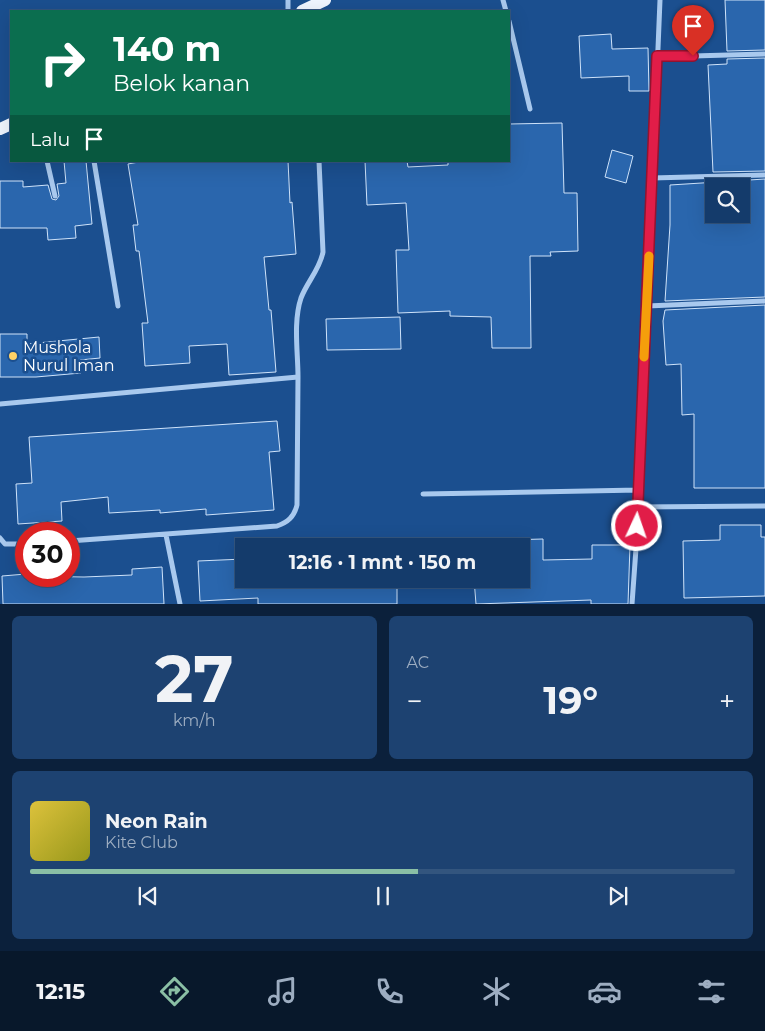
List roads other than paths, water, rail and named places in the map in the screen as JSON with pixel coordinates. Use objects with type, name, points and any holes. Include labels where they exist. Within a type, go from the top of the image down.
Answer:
[{"type":"main road","points":[[308,10],[324,0]]},
{"type":"street","points":[[632,604],[639,490],[660,0]]},
{"type":"street","points":[[510,25],[530,109]]},
{"type":"street","points":[[657,56],[765,54]]},
{"type":"street","points":[[47,162],[55,196]]},
{"type":"street","points":[[94,162],[118,306]]},
{"type":"street","points":[[80,540],[166,536],[277,526],[290,519],[297,505],[298,318],[301,299],[321,261],[323,252],[319,162]]},
{"type":"street","points":[[652,178],[765,174]]},
{"type":"street","points":[[647,306],[765,301]]},
{"type":"street","points":[[0,404],[298,377]]},
{"type":"street","points":[[423,494],[639,490]]},
{"type":"street","points":[[638,506],[765,506]]},
{"type":"street","points":[[166,536],[180,604]]},
{"type":"street","points":[[0,538],[5,544],[15,544]]},
{"type":"place","name":"Mushola Nurul Iman","points":[[13,356]]}]
